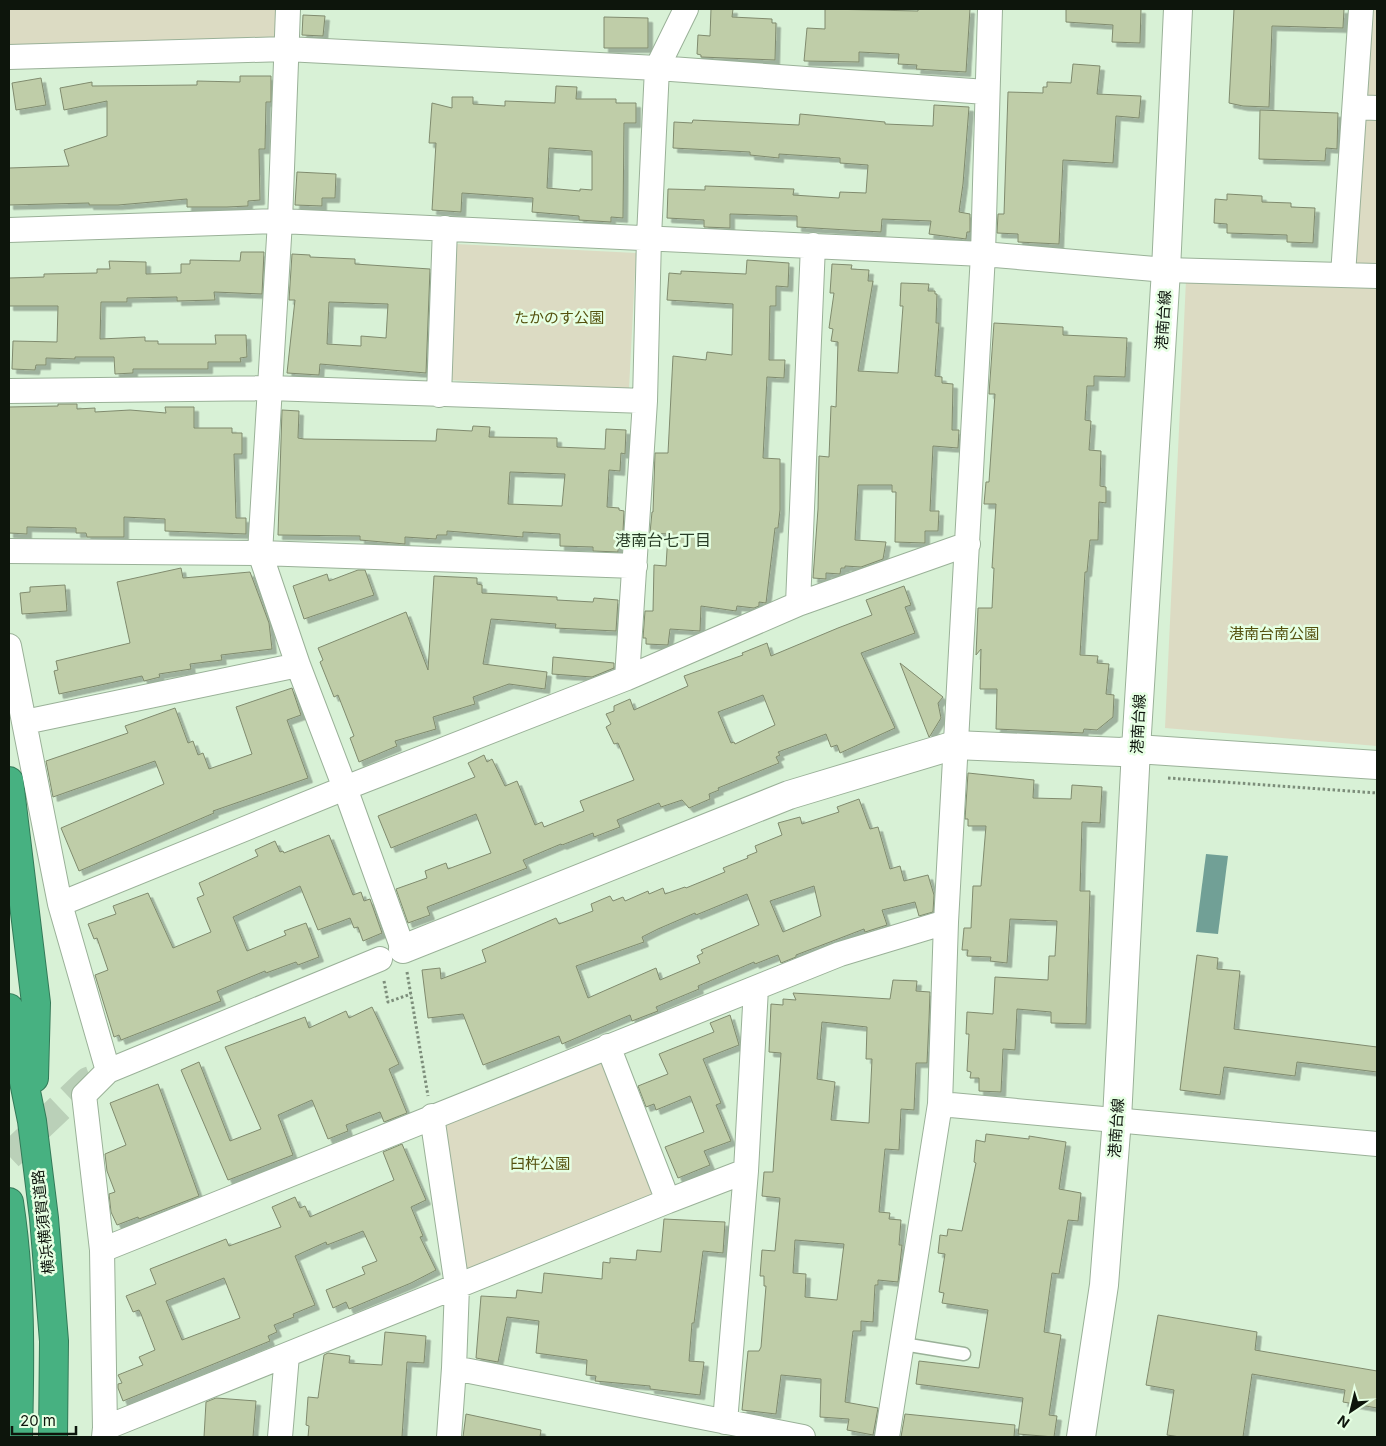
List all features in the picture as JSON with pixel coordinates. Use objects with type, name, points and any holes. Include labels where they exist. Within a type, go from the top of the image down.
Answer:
[{"type":"highway","points":[[9,781],[36,1003],[32,1121]]},
{"type":"highway","name":"横浜横須賀道路","points":[[9,1008],[32,1121],[44,1218],[54,1341],[53,1437]]},
{"type":"highway","name":"横浜横須賀道路","points":[[9,1202],[20,1334],[18,1437]]},
{"type":"street","points":[[288,9],[280,221],[260,553],[298,665],[346,788],[391,954]]},
{"type":"street","points":[[628,678],[645,401],[656,68],[686,9]]},
{"type":"street","points":[[887,1437],[940,1104],[946,922],[984,254],[986,92],[990,9]]},
{"type":"street","name":"港南台線","points":[[1081,1437],[1104,1285],[1117,1119],[1136,749],[1166,270],[1178,9]]},
{"type":"street","points":[[1343,276],[1366,107],[1361,9]]},
{"type":"street","points":[[9,57],[286,49],[656,68],[986,92]]},
{"type":"street","points":[[9,230],[280,221],[984,254],[1166,270],[1377,276]]},
{"type":"street","points":[[439,394],[445,228]]},
{"type":"street","points":[[798,604],[813,246]]},
{"type":"street","points":[[9,391],[269,388],[645,401]]},
{"type":"street","points":[[60,904],[346,788],[628,678],[798,604],[968,544]]},
{"type":"street","points":[[9,551],[260,553],[635,566]]},
{"type":"street","points":[[9,646],[60,904],[108,1071]]},
{"type":"street","points":[[24,722],[298,665]]},
{"type":"street","points":[[746,1171],[668,1200],[287,1355],[105,1433],[102,1250],[84,1095],[108,1071],[391,954],[789,795],[956,745],[1121,752],[1136,749],[1377,764]]},
{"type":"street","points":[[102,1250],[432,1116],[840,954],[946,922]]},
{"type":"street","points":[[725,1422],[746,1171],[756,988]]},
{"type":"street","points":[[608,1046],[668,1200]]},
{"type":"street","points":[[940,1104],[1377,1144]]},
{"type":"street","points":[[432,1116],[457,1286],[449,1437]]},
{"type":"street","points":[[280,1437],[287,1355]]},
{"type":"street","points":[[454,1368],[803,1437]]},
{"type":"lane","points":[[903,1344],[964,1354]]},
{"type":"path","points":[[1167,778],[1377,793]]},
{"type":"path","points":[[391,954],[388,1002],[411,994]]},
{"type":"path","points":[[391,954],[411,994],[432,1116]]},
{"type":"green space","points":[[9,9],[288,9],[286,49],[9,58]]},
{"type":"green space","points":[[1361,9],[1377,9],[1377,276],[1343,275]]},
{"type":"green space","name":"たかのす公園","points":[[456,244],[636,253],[629,389],[448,380]]},
{"type":"green space","name":"港南台南公園","points":[[1186,280],[1377,287],[1377,746],[1165,728]]},
{"type":"green space","name":"臼杵公園","points":[[608,1046],[668,1201],[457,1286],[432,1116]]},
{"type":"water","points":[[1206,854],[1228,856],[1218,934],[1196,932]]},
{"type":"building","points":[[711,9],[733,9],[732,17],[772,19],[772,23],[776,23],[775,60],[701,57],[701,55],[697,54],[698,35],[710,36]]},
{"type":"building","points":[[825,9],[918,11],[918,9],[970,9],[966,72],[916,69],[917,65],[898,64],[899,54],[859,52],[859,62],[804,61],[807,28],[825,29]]},
{"type":"building","points":[[1066,9],[1141,9],[1140,43],[1112,42],[1113,25],[1066,22]]},
{"type":"building","points":[[1234,9],[1344,9],[1343,28],[1272,26],[1269,107],[1243,106],[1229,103]]},
{"type":"building","points":[[303,15],[325,16],[323,36],[302,35]]},
{"type":"building","points":[[604,17],[648,18],[648,48],[604,48]]},
{"type":"building","points":[[1073,64],[1100,66],[1097,94],[1141,96],[1139,118],[1116,116],[1113,163],[1063,160],[1059,244],[1018,242],[1018,234],[997,233],[998,214],[1004,214],[1008,92],[1043,93],[1043,87],[1047,87],[1047,82],[1071,83]]},
{"type":"building","points":[[240,76],[271,76],[271,102],[266,102],[265,149],[259,149],[260,200],[248,201],[248,206],[227,207],[187,207],[187,199],[118,205],[89,205],[89,203],[9,205],[9,168],[69,166],[64,150],[107,136],[107,101],[64,110],[60,88],[92,82],[92,86],[197,85],[197,81],[240,82]]},
{"type":"building","points":[[41,78],[46,105],[16,110],[12,83]]},
{"type":"building","points":[[556,86],[577,87],[576,99],[616,99],[616,103],[636,103],[636,123],[624,123],[623,218],[611,217],[611,222],[579,220],[579,216],[532,212],[533,198],[462,193],[461,212],[432,210],[436,143],[429,143],[432,103],[452,108],[452,97],[473,97],[473,104],[505,106],[505,101],[555,103]],"holes":[[[549,148],[592,151],[592,190],[580,189],[580,191],[547,188]]]},
{"type":"building","points":[[934,105],[969,107],[959,212],[970,214],[970,232],[967,232],[966,239],[929,234],[931,221],[882,219],[881,232],[797,227],[797,216],[730,214],[730,228],[704,227],[704,220],[667,218],[668,189],[705,190],[705,186],[794,189],[793,195],[839,198],[840,192],[866,193],[868,165],[840,163],[840,158],[779,154],[779,158],[750,155],[750,152],[673,148],[674,122],[692,123],[693,120],[799,125],[800,114],[885,122],[885,124],[933,126]]},
{"type":"building","points":[[1260,110],[1338,113],[1337,149],[1326,148],[1325,161],[1259,159]]},
{"type":"building","points":[[297,172],[336,174],[335,198],[322,198],[322,206],[295,205]]},
{"type":"building","points":[[1227,194],[1262,196],[1262,202],[1291,203],[1291,207],[1315,208],[1313,243],[1287,242],[1287,235],[1227,233],[1227,224],[1214,223],[1215,199],[1227,200]]},
{"type":"building","points":[[241,252],[264,252],[262,294],[214,292],[215,300],[177,301],[177,297],[127,298],[127,302],[101,302],[100,339],[145,337],[145,341],[158,341],[158,344],[216,344],[215,335],[246,335],[247,357],[240,358],[241,362],[208,362],[208,369],[133,369],[133,373],[115,374],[114,357],[75,357],[75,359],[46,358],[46,365],[36,365],[35,370],[12,369],[13,341],[57,342],[58,306],[9,306],[9,278],[44,277],[44,274],[97,273],[97,269],[110,269],[109,261],[146,262],[146,274],[181,273],[181,264],[190,264],[190,260],[240,261]]},
{"type":"building","points":[[292,254],[310,255],[310,257],[355,259],[355,264],[430,269],[426,373],[320,364],[319,375],[287,373],[295,300],[289,300]],"holes":[[[329,302],[388,304],[386,338],[361,336],[361,346],[327,344]]]},
{"type":"building","points":[[747,260],[789,263],[788,287],[776,286],[776,306],[770,306],[769,360],[785,360],[784,378],[767,377],[763,458],[780,459],[780,510],[778,528],[775,528],[766,603],[759,602],[759,606],[754,608],[737,606],[736,611],[701,606],[700,631],[670,629],[668,645],[646,644],[646,638],[643,638],[645,611],[653,611],[654,565],[666,566],[668,534],[650,533],[653,512],[655,453],[668,453],[673,356],[706,360],[707,352],[732,355],[733,304],[667,300],[669,273],[681,274],[681,271],[746,274]]},
{"type":"building","points":[[832,264],[852,265],[851,269],[869,270],[868,281],[873,281],[858,371],[898,373],[903,306],[900,306],[901,283],[929,284],[928,291],[935,291],[935,294],[937,294],[936,323],[939,323],[935,376],[942,377],[942,383],[953,384],[952,430],[959,430],[958,448],[933,446],[930,511],[939,511],[938,531],[925,531],[925,543],[895,542],[896,492],[892,492],[892,485],[858,485],[855,540],[886,542],[883,559],[861,567],[845,566],[845,568],[841,568],[840,574],[826,573],[826,579],[813,578],[818,509],[819,456],[829,457],[831,406],[836,407],[838,342],[831,341],[833,329],[829,328],[834,293],[830,293]]},
{"type":"building","points":[[994,323],[1063,327],[1063,335],[1127,338],[1125,377],[1094,376],[1094,386],[1087,386],[1085,420],[1091,421],[1089,450],[1101,451],[1100,486],[1106,487],[1106,503],[1099,502],[1098,540],[1090,540],[1087,572],[1085,572],[1080,655],[1098,656],[1097,663],[1109,664],[1106,694],[1114,695],[1113,717],[1097,730],[1084,729],[1083,733],[996,729],[997,689],[980,689],[981,649],[976,655],[978,608],[992,608],[994,568],[992,568],[996,504],[984,504],[986,482],[989,482],[995,394],[989,394]]},
{"type":"building","points":[[58,404],[77,404],[77,409],[95,408],[95,412],[130,410],[166,413],[165,407],[194,407],[194,428],[232,428],[232,433],[242,433],[242,454],[234,454],[236,518],[246,518],[246,534],[165,531],[165,519],[124,517],[124,537],[87,537],[86,533],[76,533],[76,528],[27,527],[27,534],[9,533],[9,407],[58,406]]},
{"type":"building","points":[[282,410],[299,411],[298,438],[304,439],[436,441],[437,429],[472,431],[473,426],[490,427],[489,437],[557,438],[557,447],[605,449],[606,429],[626,430],[625,454],[621,453],[620,471],[609,470],[607,507],[619,508],[619,510],[624,511],[623,532],[618,532],[618,552],[593,551],[593,547],[560,546],[560,534],[523,532],[523,537],[447,531],[447,535],[437,535],[436,539],[405,537],[405,544],[360,540],[360,536],[278,535]],"holes":[[[510,472],[565,474],[562,506],[508,504]]]},
{"type":"building","points":[[181,568],[183,578],[250,572],[269,623],[272,649],[221,655],[222,660],[190,664],[191,669],[159,674],[160,677],[144,681],[142,676],[59,694],[54,671],[58,670],[56,661],[130,643],[117,582]]},
{"type":"building","points":[[358,570],[365,570],[374,595],[304,619],[293,586],[327,574],[329,581]]},
{"type":"building","points":[[434,576],[477,578],[477,584],[482,585],[482,593],[557,597],[557,600],[593,602],[594,598],[618,600],[616,631],[555,628],[556,624],[491,619],[483,664],[547,672],[545,689],[509,684],[473,697],[475,704],[433,717],[436,729],[395,741],[397,746],[359,762],[350,738],[354,736],[338,695],[334,697],[320,662],[323,660],[318,648],[406,612],[428,670]]},
{"type":"building","points":[[65,585],[67,611],[22,614],[20,593],[30,592],[30,587]]},
{"type":"building","points":[[904,586],[911,605],[905,607],[915,633],[861,653],[895,728],[840,753],[837,745],[831,747],[826,734],[778,752],[780,755],[776,757],[779,763],[718,788],[719,790],[709,794],[710,799],[689,808],[682,800],[661,807],[659,803],[617,820],[620,827],[594,837],[593,833],[523,860],[527,868],[427,907],[430,915],[408,923],[396,889],[427,878],[425,871],[446,863],[448,869],[491,853],[476,814],[391,848],[378,816],[475,777],[468,763],[484,755],[487,762],[492,759],[505,786],[517,781],[535,825],[542,822],[544,827],[584,811],[580,801],[634,780],[618,743],[614,744],[606,727],[611,724],[606,714],[614,711],[614,706],[630,699],[634,710],[688,686],[684,676],[743,655],[742,653],[767,643],[771,656],[872,615],[866,600]],"holes":[[[763,695],[775,725],[735,744],[734,742],[731,743],[718,712]]]},
{"type":"building","points":[[553,657],[614,663],[614,668],[592,677],[552,674]]},
{"type":"building","points":[[900,663],[943,697],[938,703],[941,718],[929,737]]},
{"type":"building","points":[[292,688],[301,715],[287,720],[308,778],[213,811],[214,813],[79,871],[61,828],[164,784],[155,761],[53,797],[46,761],[128,733],[125,726],[175,708],[188,743],[193,741],[198,755],[203,753],[209,769],[252,754],[236,707]]},
{"type":"building","points":[[968,773],[1034,780],[1033,798],[1071,799],[1072,785],[1102,787],[1100,823],[1082,822],[1080,891],[1090,891],[1086,1024],[1051,1023],[1051,1012],[1017,1009],[1015,1050],[1003,1049],[1001,1092],[979,1091],[979,1078],[970,1078],[971,1072],[967,1071],[969,1034],[966,1034],[967,1012],[993,1014],[995,977],[1048,980],[1049,956],[1055,956],[1057,921],[1010,919],[1007,963],[990,961],[991,957],[967,956],[968,950],[962,950],[964,928],[971,928],[973,886],[981,886],[986,826],[968,826],[968,819],[965,819]]},
{"type":"building","points":[[859,799],[870,829],[878,827],[890,869],[900,866],[904,881],[928,875],[934,895],[933,912],[919,916],[915,902],[882,910],[887,925],[865,932],[864,929],[796,955],[796,957],[781,963],[778,955],[755,964],[754,962],[698,986],[699,989],[656,1007],[658,1011],[632,1021],[630,1015],[562,1044],[559,1036],[483,1065],[463,1014],[428,1018],[422,970],[440,968],[441,979],[486,962],[482,950],[556,918],[559,924],[593,911],[591,904],[610,896],[613,901],[623,897],[625,901],[648,891],[649,894],[663,888],[665,894],[686,888],[725,872],[723,868],[748,858],[747,856],[757,852],[755,846],[782,835],[778,823],[800,817],[802,824],[839,812],[837,807]],"holes":[[[814,886],[821,916],[783,932],[770,901]],[[747,894],[759,925],[701,950],[703,953],[697,956],[700,963],[660,980],[656,968],[588,998],[576,966],[644,942],[642,937],[658,929]]]},
{"type":"building","points":[[329,835],[353,895],[361,892],[364,901],[370,899],[382,933],[363,941],[358,927],[354,928],[350,918],[318,930],[300,886],[233,917],[247,951],[286,935],[284,931],[306,923],[319,957],[298,965],[296,962],[266,973],[265,971],[217,991],[221,1001],[121,1040],[119,1035],[114,1037],[95,975],[108,970],[97,938],[94,939],[88,924],[116,914],[113,906],[148,893],[173,948],[211,932],[197,898],[204,895],[199,883],[258,856],[255,850],[275,841],[280,852],[283,851],[284,853]]},
{"type":"building","points":[[1197,955],[1218,958],[1217,969],[1240,971],[1234,1029],[1377,1047],[1377,1072],[1297,1062],[1295,1076],[1224,1067],[1220,1095],[1180,1090]]},
{"type":"building","points":[[893,980],[917,981],[916,991],[930,992],[927,1063],[916,1063],[914,1110],[901,1109],[899,1150],[885,1149],[879,1212],[890,1213],[889,1219],[901,1220],[899,1245],[902,1245],[898,1282],[878,1280],[878,1285],[875,1285],[873,1322],[861,1321],[861,1331],[853,1331],[845,1402],[878,1408],[873,1435],[847,1430],[849,1419],[820,1417],[821,1379],[781,1375],[776,1414],[742,1410],[748,1351],[759,1351],[761,1347],[766,1286],[764,1286],[764,1276],[760,1276],[762,1250],[775,1251],[780,1198],[762,1196],[764,1172],[773,1172],[781,1053],[769,1052],[771,1004],[783,1005],[783,999],[796,1000],[793,993],[890,999]],"holes":[[[822,1022],[867,1027],[866,1059],[872,1059],[869,1123],[831,1120],[835,1082],[817,1079]],[[795,1240],[844,1244],[837,1300],[805,1297],[806,1274],[793,1273]]]},
{"type":"building","points":[[372,1007],[399,1064],[389,1069],[407,1113],[384,1122],[380,1112],[346,1125],[348,1131],[328,1139],[312,1100],[278,1115],[293,1155],[228,1180],[181,1070],[199,1062],[230,1141],[261,1129],[225,1047],[305,1017],[309,1028],[346,1011],[349,1018]]},
{"type":"building","points":[[730,1015],[739,1045],[703,1059],[721,1103],[716,1105],[731,1141],[704,1151],[710,1165],[678,1178],[665,1147],[704,1132],[690,1096],[656,1110],[654,1104],[646,1107],[638,1086],[668,1074],[659,1054],[714,1032],[710,1023]]},
{"type":"building","points":[[158,1084],[199,1196],[139,1219],[138,1217],[117,1225],[111,1212],[109,1194],[115,1192],[107,1171],[105,1154],[126,1145],[110,1103]]},
{"type":"building","points":[[986,1134],[1029,1139],[1029,1136],[1066,1142],[1059,1189],[1081,1193],[1078,1221],[1068,1220],[1059,1274],[1052,1273],[1044,1332],[1061,1335],[1049,1415],[1057,1416],[1054,1437],[1018,1434],[1023,1398],[916,1384],[919,1361],[979,1368],[988,1310],[942,1303],[944,1293],[939,1292],[945,1254],[938,1253],[940,1235],[947,1236],[948,1229],[962,1231],[976,1163],[974,1162],[976,1140],[985,1142]]},
{"type":"building","points":[[402,1144],[426,1200],[411,1207],[423,1236],[420,1237],[436,1270],[411,1283],[349,1309],[346,1302],[333,1308],[326,1290],[365,1274],[362,1267],[377,1261],[363,1231],[327,1245],[326,1242],[295,1256],[315,1305],[293,1314],[294,1317],[274,1325],[277,1332],[268,1336],[270,1341],[123,1401],[118,1388],[118,1384],[122,1383],[118,1375],[143,1365],[139,1357],[155,1350],[139,1310],[133,1312],[126,1296],[156,1284],[150,1269],[226,1239],[229,1246],[281,1227],[272,1207],[295,1197],[300,1208],[305,1206],[310,1217],[394,1180],[383,1152]],"holes":[[[224,1278],[240,1318],[182,1340],[166,1301]]]},
{"type":"building","points":[[664,1219],[725,1222],[723,1253],[703,1251],[694,1323],[692,1323],[689,1361],[704,1362],[700,1395],[650,1389],[650,1386],[595,1381],[596,1376],[586,1375],[587,1360],[536,1353],[539,1321],[507,1317],[498,1362],[476,1358],[481,1296],[516,1298],[517,1290],[542,1293],[544,1273],[602,1279],[603,1262],[610,1263],[610,1258],[636,1260],[637,1250],[661,1252]]},
{"type":"building","points":[[1158,1315],[1257,1332],[1255,1350],[1377,1371],[1377,1408],[1343,1402],[1345,1390],[1252,1374],[1243,1437],[1180,1437],[1167,1435],[1174,1390],[1146,1385]]},
{"type":"building","points":[[385,1332],[426,1336],[424,1363],[407,1362],[402,1437],[308,1437],[309,1426],[306,1425],[308,1397],[318,1398],[324,1355],[328,1353],[350,1356],[349,1363],[382,1365]]},
{"type":"building","points":[[216,1398],[256,1401],[253,1437],[204,1437],[206,1402]]},
{"type":"building","points":[[466,1414],[541,1430],[540,1437],[463,1437]]},
{"type":"building","points":[[905,1414],[1015,1425],[1014,1437],[901,1437]]},
{"type":"tunnel","points":[[9,1156],[88,1081],[102,1076]]},
{"type":"district","name":"港南台七丁目","points":[[663,540]]}]
